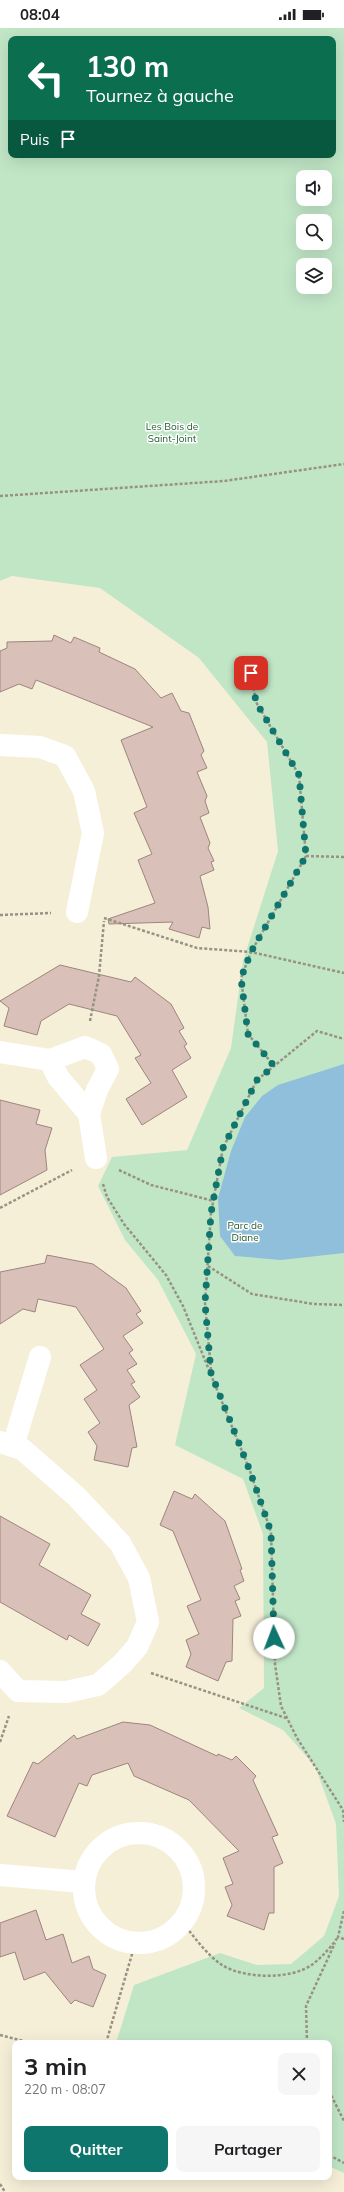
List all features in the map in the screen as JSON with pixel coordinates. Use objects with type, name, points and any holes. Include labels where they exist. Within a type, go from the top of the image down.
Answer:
[{"type":"street","points":[[0,746],[40,747],[65,756],[84,791],[93,833],[77,912]]},
{"type":"street","points":[[0,1052],[50,1060],[85,1047],[101,1054],[108,1069],[97,1090],[89,1114],[96,1158]]},
{"type":"street","points":[[50,1060],[58,1077],[89,1114]]},
{"type":"street","points":[[0,1670],[18,1691],[66,1692],[98,1685],[122,1664],[137,1647],[148,1622],[139,1578],[120,1543],[76,1496],[22,1449],[6,1444],[40,1357]]},
{"type":"street","points":[[133,1833],[151,1834],[163,1838],[183,1853],[192,1869],[195,1888],[192,1907],[183,1923],[170,1935],[153,1942],[135,1944],[118,1940],[98,1926],[91,1917],[84,1900],[84,1882],[88,1864],[99,1849],[115,1838],[133,1833]]},
{"type":"street","points":[[0,1875],[84,1882]]},
{"type":"path","points":[[0,496],[224,481],[344,464]]},
{"type":"path","points":[[251,673],[256,702],[299,775],[306,856],[251,952],[241,978],[248,1034],[274,1066]]},
{"type":"path","points":[[306,856],[344,857]]},
{"type":"path","points":[[0,915],[77,912],[104,918],[197,948],[251,952],[344,973]]},
{"type":"path","points":[[85,1047],[99,976],[104,918]]},
{"type":"path","points":[[211,1373],[205,1303],[214,1201],[223,1148],[257,1080],[317,1031],[344,1039]]},
{"type":"path","points":[[96,1158],[151,1185],[214,1201]]},
{"type":"path","points":[[0,1208],[96,1158]]},
{"type":"path","points":[[96,1158],[107,1197],[124,1224],[166,1275],[183,1306],[250,1471],[271,1532],[275,1664],[281,1706],[296,1738],[343,1810],[344,1822]]},
{"type":"path","points":[[208,1266],[252,1294],[314,1304],[344,1305]]},
{"type":"path","points":[[122,1664],[287,1718]]},
{"type":"path","points":[[307,2040],[306,2006],[338,1937],[344,1911]]},
{"type":"path","points":[[183,1923],[201,1946],[223,1966],[252,1976],[290,1974],[312,1965],[338,1937]]},
{"type":"path","points":[[338,1937],[344,1939]]},
{"type":"path","points":[[107,2040],[135,1944]]},
{"type":"path","points":[[0,2035],[19,2040]]},
{"type":"path","points":[[332,2097],[344,2121]]},
{"type":"path","points":[[332,2157],[344,2163]]},
{"type":"path","points":[[0,2184],[5,2192]]},
{"type":"green space","points":[[0,28],[344,28],[344,2173],[332,2167],[332,2040],[117,2040],[134,1985],[220,1953],[257,1965],[291,1964],[324,1936],[339,1896],[336,1824],[315,1766],[283,1730],[239,1708],[264,1688],[263,1534],[243,1479],[175,1445],[196,1354],[158,1280],[125,1240],[98,1186],[112,1157],[187,1150],[231,1048],[243,961],[278,851],[267,742],[199,658],[100,588],[12,576],[0,581]]},
{"type":"water","points":[[344,1064],[344,1253],[281,1260],[235,1256],[220,1236],[218,1198],[231,1151],[245,1117],[262,1096],[278,1085]]},
{"type":"building","points":[[54,635],[71,643],[74,637],[100,648],[99,652],[135,669],[161,698],[172,693],[181,711],[189,713],[204,751],[201,755],[207,768],[197,772],[207,796],[205,801],[209,813],[200,817],[210,843],[208,848],[214,861],[211,862],[214,870],[200,876],[208,907],[210,929],[202,927],[199,938],[169,929],[173,922],[109,924],[108,919],[155,903],[138,860],[152,854],[134,813],[147,807],[121,740],[153,727],[36,680],[32,689],[19,684],[0,692],[0,651],[7,648],[7,642],[52,641]]},
{"type":"building","points":[[60,965],[131,982],[135,977],[171,1004],[184,1028],[179,1031],[187,1044],[184,1046],[191,1058],[172,1070],[187,1097],[142,1125],[126,1099],[151,1083],[135,1058],[141,1055],[117,1016],[69,1004],[41,1021],[37,1035],[4,1026],[9,1008],[0,1001]]},
{"type":"building","points":[[0,1100],[40,1110],[36,1124],[52,1128],[45,1150],[47,1170],[0,1195]]},
{"type":"building","points":[[47,1255],[93,1264],[126,1288],[141,1311],[136,1314],[143,1323],[123,1336],[133,1350],[129,1353],[137,1364],[127,1370],[135,1382],[131,1384],[140,1397],[129,1405],[137,1447],[132,1448],[128,1467],[94,1460],[97,1446],[88,1432],[100,1423],[84,1399],[97,1390],[80,1365],[104,1349],[76,1307],[38,1299],[35,1312],[23,1309],[0,1324],[0,1272],[45,1263]]},
{"type":"building","points":[[174,1491],[192,1499],[195,1494],[225,1521],[242,1569],[240,1570],[244,1581],[234,1586],[240,1599],[235,1601],[241,1616],[233,1619],[232,1661],[226,1662],[218,1681],[186,1667],[191,1654],[186,1640],[199,1634],[187,1606],[201,1600],[173,1531],[160,1525]]},
{"type":"building","points":[[0,1516],[50,1544],[39,1565],[91,1595],[81,1614],[100,1624],[88,1646],[69,1635],[67,1640],[0,1602]]},
{"type":"building","points":[[123,1722],[150,1725],[217,1756],[218,1754],[232,1760],[236,1756],[256,1776],[253,1780],[278,1835],[272,1837],[283,1863],[274,1867],[274,1913],[269,1913],[264,1930],[227,1916],[232,1905],[225,1887],[233,1884],[223,1858],[239,1851],[189,1800],[134,1776],[128,1763],[92,1775],[87,1786],[79,1783],[55,1837],[7,1816],[33,1762],[38,1764],[74,1735],[77,1739]]},
{"type":"building","points":[[36,1910],[46,1940],[63,1934],[72,1963],[89,1956],[93,1969],[106,1975],[93,2007],[75,2000],[71,2004],[45,1972],[24,1980],[15,1952],[0,1957],[0,1923]]},
{"type":"route","points":[[251,673],[256,702],[299,775],[306,856],[251,952],[241,978],[248,1034],[274,1066],[257,1080],[223,1148],[211,1213],[205,1303],[211,1373],[250,1471],[271,1532],[274,1638]]},
{"type":"park label","name":"Les Bois de Saint-Joint","points":[[172,432]]},
{"type":"park label","name":"Parc de Diane","points":[[245,1230]]}]
